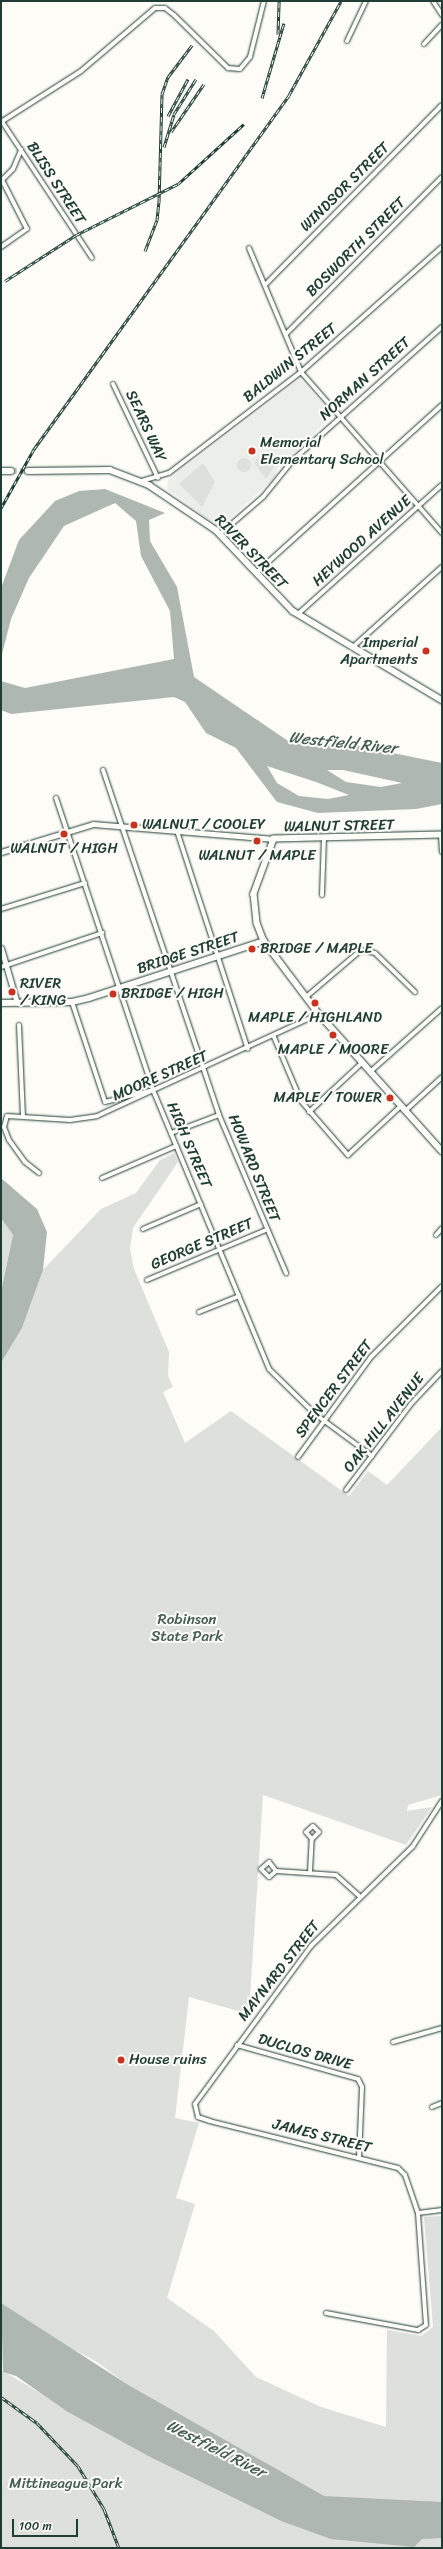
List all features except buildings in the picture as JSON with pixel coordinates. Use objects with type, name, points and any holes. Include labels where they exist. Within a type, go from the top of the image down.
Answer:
[{"type":"main road","name":"RIVER STREET","points":[[28,471],[110,470],[142,481],[190,509],[220,534],[256,573],[298,614],[355,645],[442,700]]},
{"type":"main road","points":[[1,471],[11,471]]},
{"type":"main road","name":"WALNUT STREET","points":[[274,838],[324,839],[441,835]]},
{"type":"main road","points":[[274,838],[254,894],[257,923],[264,941],[319,1014],[442,1151]]},
{"type":"main road","name":"BRIDGE STREET","points":[[1,1003],[72,1002],[264,941]]},
{"type":"street","points":[[1,121],[81,71],[153,8],[171,12],[231,70],[246,65],[264,1]]},
{"type":"street","points":[[348,41],[366,1]]},
{"type":"street","points":[[433,1],[442,15]]},
{"type":"street","points":[[424,44],[442,25]]},
{"type":"street","name":"WINDSOR STREET","points":[[265,285],[442,105]]},
{"type":"street","name":"BLISS STREET","points":[[1,121],[92,258]]},
{"type":"street","points":[[1,247],[27,229],[2,181],[21,150]]},
{"type":"street","name":"BOSWORTH STREET","points":[[286,334],[442,177]]},
{"type":"street","name":"BALDWIN STREET","points":[[142,481],[158,478],[301,372],[442,247]]},
{"type":"street","points":[[249,248],[301,372],[442,533]]},
{"type":"street","name":"NORMAN STREET","points":[[220,534],[263,497],[288,466],[340,417],[442,327]]},
{"type":"street","name":"SEARS WAY","points":[[113,384],[158,478]]},
{"type":"street","points":[[256,573],[442,405]]},
{"type":"street","name":"HEYWOOD AVENUE","points":[[298,614],[442,485]]},
{"type":"street","points":[[355,645],[442,567]]},
{"type":"street","name":"HOWARD STREET","points":[[103,770],[219,1115],[266,1230],[286,1273]]},
{"type":"street","name":"HIGH STREET","points":[[56,798],[153,1090],[272,1375],[324,1420],[372,1456]]},
{"type":"street","name":"WALNUT STREET","points":[[1,852],[93,824],[274,838]]},
{"type":"street","points":[[177,831],[248,1049]]},
{"type":"street","points":[[441,835],[442,852]]},
{"type":"street","points":[[322,895],[324,839]]},
{"type":"street","points":[[1,908],[85,883]]},
{"type":"street","points":[[4,966],[102,934]]},
{"type":"street","points":[[1,948],[4,966],[17,1002]]},
{"type":"street","points":[[306,997],[361,950],[375,953],[416,992]]},
{"type":"street","points":[[72,1002],[105,1102],[153,1090]]},
{"type":"street","points":[[370,1072],[442,1008]]},
{"type":"street","name":"MOORE STREET","points":[[39,1173],[25,1162],[11,1143],[4,1121],[9,1115],[90,1118],[203,1070],[319,1014]]},
{"type":"street","points":[[19,1025],[23,1116]]},
{"type":"street","points":[[274,1037],[295,1090],[309,1112],[348,1155],[401,1106]]},
{"type":"street","points":[[309,1112],[362,1063]]},
{"type":"street","points":[[405,1111],[442,1077]]},
{"type":"street","points":[[171,1133],[219,1115]]},
{"type":"street","points":[[102,1178],[176,1146]]},
{"type":"street","points":[[143,1229],[201,1204]]},
{"type":"street","points":[[436,1235],[442,1228]]},
{"type":"street","name":"GEORGE STREET","points":[[147,1280],[266,1230]]},
{"type":"street","name":"SPENCER STREET","points":[[298,1456],[370,1357],[442,1286]]},
{"type":"street","points":[[199,1312],[239,1296]]},
{"type":"street","name":"OAK HILL AVENUE","points":[[346,1490],[414,1400],[442,1371]]},
{"type":"street","name":"MAYNARD STREET","points":[[195,2112],[197,2100],[311,1946],[359,1896],[414,1846],[442,1801]]},
{"type":"street","points":[[310,1872],[312,1839]]},
{"type":"street","points":[[276,1870],[336,1875],[359,1896]]},
{"type":"street","points":[[393,2042],[442,2028]]},
{"type":"street","name":"DUCLOS DRIVE","points":[[238,2045],[358,2079],[362,2087],[359,2158]]},
{"type":"street","points":[[432,2107],[442,2103]]},
{"type":"street","name":"JAMES STREET","points":[[195,2112],[198,2117],[210,2121],[398,2168],[405,2175],[418,2213],[426,2325],[418,2330],[326,2313]]},
{"type":"street","points":[[418,2213],[442,2210]]},
{"type":"shaded area","name":"Memorial Elementary School","points":[[300,379],[333,415],[278,468],[275,477],[223,525],[219,527],[167,489],[168,480]]},
{"type":"green space","points":[[270,456],[275,465],[266,479],[255,464],[256,459]]},
{"type":"green space","points":[[241,458],[247,458],[251,462],[251,468],[247,472],[241,472],[237,468],[237,462]]},
{"type":"green space","points":[[203,463],[215,482],[202,507],[179,484]]},
{"type":"green space","name":"Robinson State Park","points":[[174,1153],[178,1162],[133,1228],[130,1249],[134,1269],[169,1352],[168,1376],[173,1387],[163,1392],[185,1443],[231,1411],[349,1496],[368,1471],[387,1485],[442,1427],[442,1795],[408,1805],[407,1811],[432,1807],[406,1845],[263,1795],[249,2014],[189,1997],[175,2118],[199,2123],[176,2198],[195,2204],[167,2298],[214,2331],[256,2377],[321,2407],[386,2427],[387,2330],[421,2336],[433,2327],[424,2217],[442,2216],[442,2520],[271,2491],[97,2362],[46,2335],[1,2303],[1,1363],[22,1328],[43,1270],[101,1209],[136,1193],[160,1160]]},
{"type":"green space","points":[[1,1218],[13,1235],[1,1292]]},
{"type":"green space","name":"Mittineague Park","points":[[1,2370],[152,2458],[281,2521],[442,2538],[442,2548],[1,2548]]},
{"type":"water","name":"Westfield River","points":[[105,489],[165,513],[149,520],[150,541],[177,587],[194,677],[291,743],[329,740],[442,763],[442,804],[416,809],[318,813],[277,802],[236,748],[206,733],[185,702],[174,697],[11,714],[1,710],[1,681],[25,688],[174,659],[170,611],[141,556],[136,521],[115,503],[64,526],[29,578],[11,619],[1,658],[1,588],[19,540],[55,501],[79,491]],"holes":[[[267,766],[316,782],[349,795],[328,799],[299,796],[277,783]],[[327,770],[343,770],[402,783],[381,787],[346,782]]]},
{"type":"water","points":[[1,1178],[37,1209],[47,1232],[43,1270],[22,1328],[1,1363],[1,1292],[13,1235],[1,1218]]},
{"type":"water","name":"Westfield River","points":[[1,2303],[130,2386],[324,2496],[442,2502],[442,2538],[422,2539],[414,2547],[331,2539],[281,2521],[152,2458],[68,2412],[16,2376],[3,2372]]},
{"type":"tunnel","points":[[11,471],[28,471]]},
{"type":"railway","points":[[278,34],[279,1]]},
{"type":"railway","points":[[1,508],[34,449],[289,95],[341,1]]},
{"type":"railway","points":[[262,98],[284,23]]},
{"type":"railway","points":[[145,251],[157,220],[159,202],[162,94],[168,77],[192,45]]},
{"type":"railway","points":[[168,116],[188,79]]},
{"type":"railway","points":[[164,147],[174,114],[196,79]]},
{"type":"railway","points":[[171,132],[204,84]]},
{"type":"railway","points":[[5,281],[76,235],[178,184],[244,124]]},
{"type":"railway","points":[[1,2397],[37,2423],[78,2466],[104,2509],[119,2548]]},
{"type":"place","name":"Memorial Elementary School","points":[[252,451]]},
{"type":"place","name":"Imperial Apartments","points":[[426,651]]},
{"type":"place","name":"WALNUT / COOLEY","points":[[134,825]]},
{"type":"place","name":"WALNUT / HIGH","points":[[64,834]]},
{"type":"place","name":"WALNUT / MAPLE","points":[[257,841]]},
{"type":"place","name":"BRIDGE / MAPLE","points":[[252,949]]},
{"type":"place","name":"RIVER / KING","points":[[12,992]]},
{"type":"place","name":"BRIDGE / HIGH","points":[[113,994]]},
{"type":"place","name":"MAPLE / HIGHLAND","points":[[315,1003]]},
{"type":"place","name":"MAPLE / MOORE","points":[[333,1035]]},
{"type":"place","name":"MAPLE / TOWER","points":[[390,1098]]},
{"type":"place","name":"House ruins","points":[[121,2060]]}]
